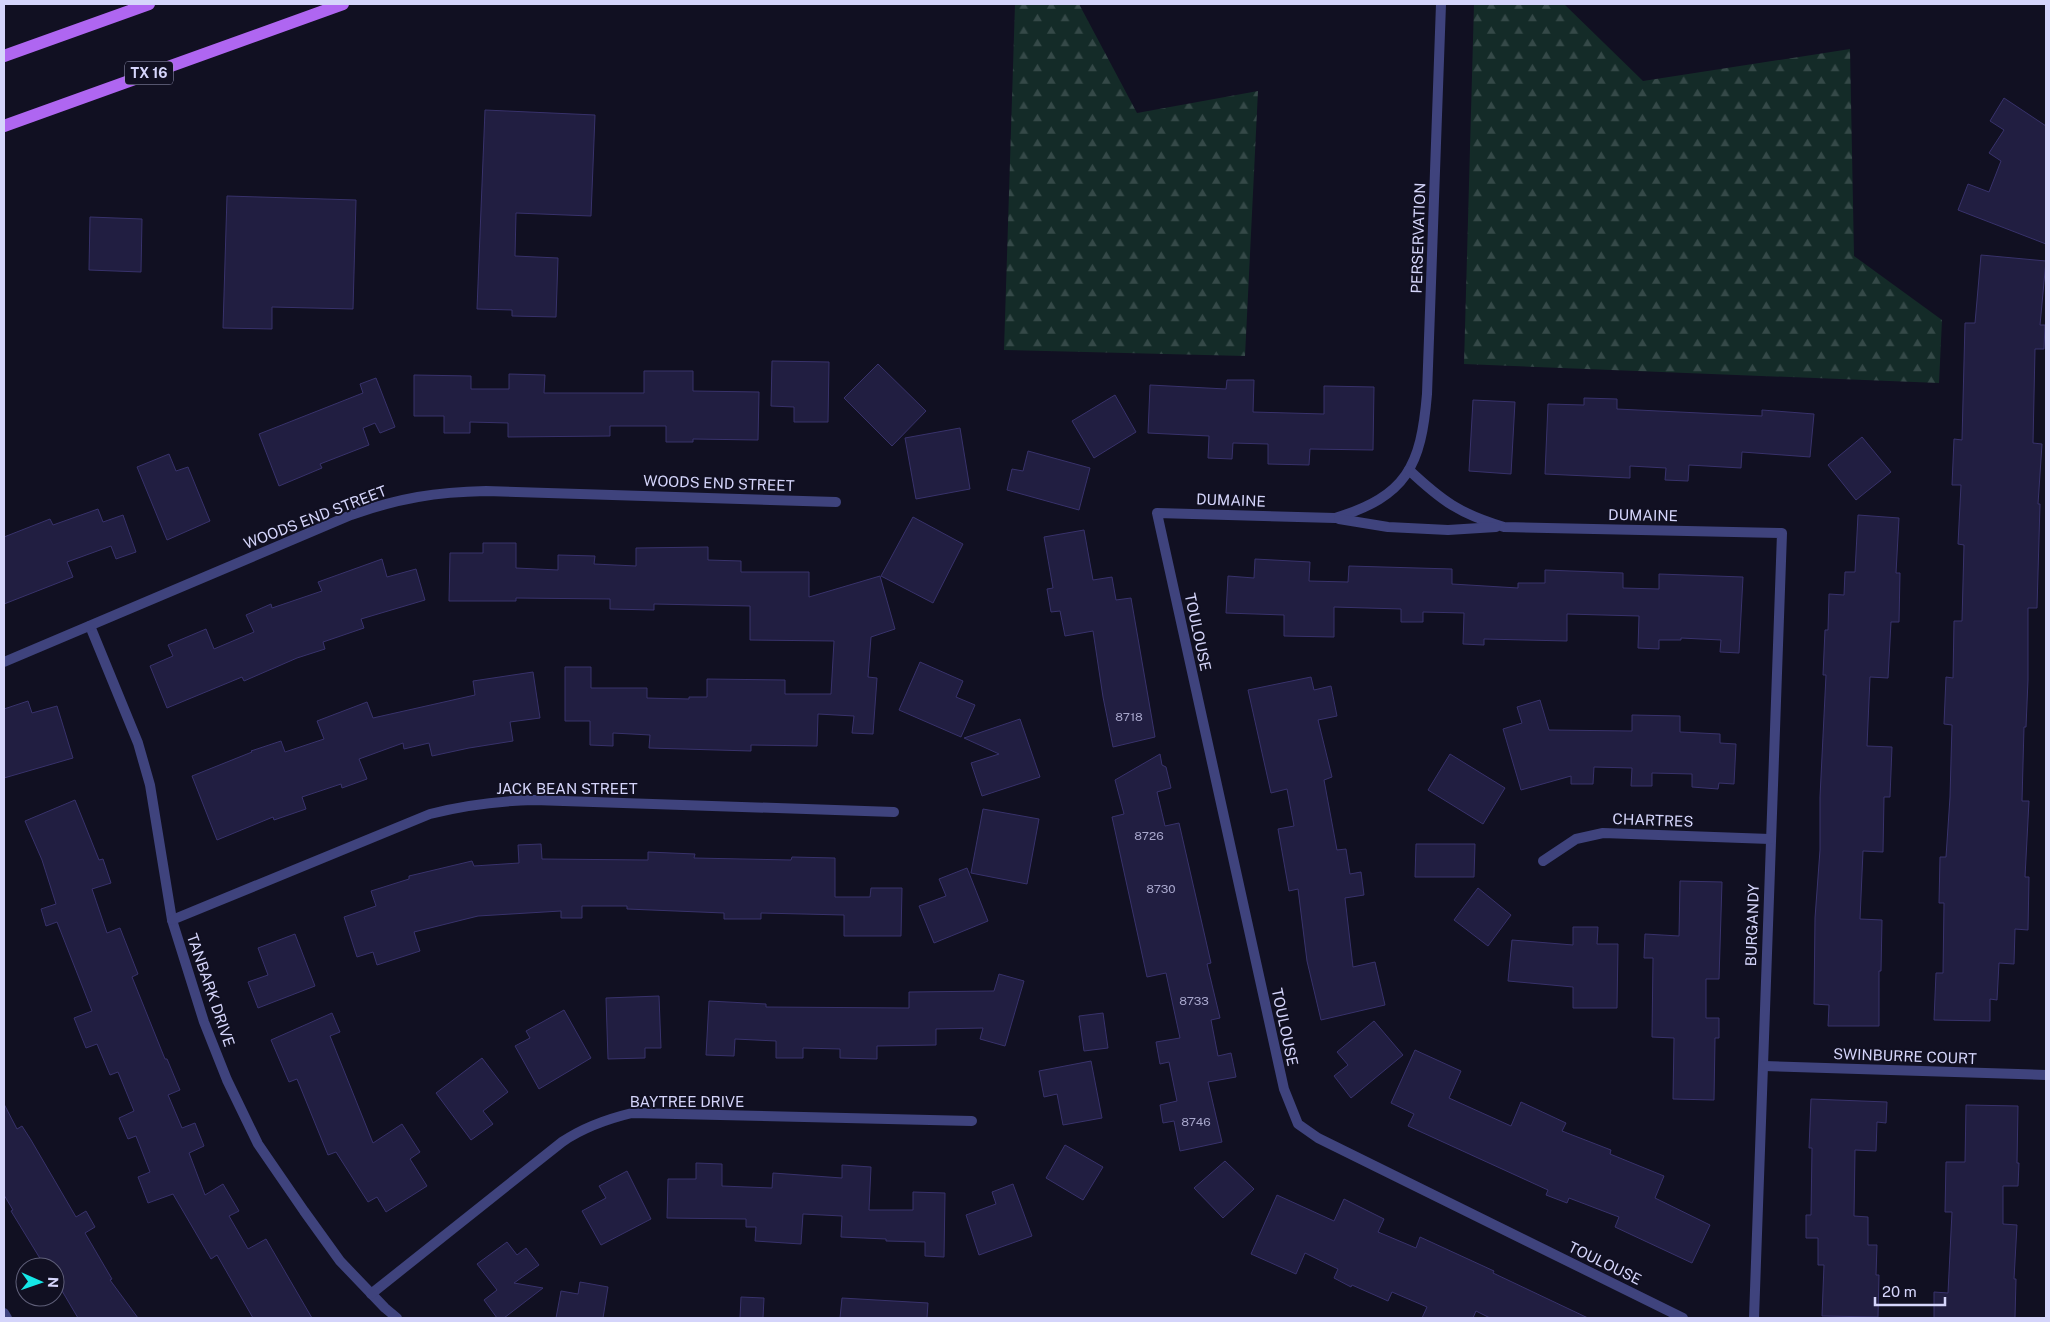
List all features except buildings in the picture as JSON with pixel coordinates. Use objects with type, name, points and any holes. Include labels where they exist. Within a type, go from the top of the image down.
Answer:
[{"type":"main road","points":[[4,56],[149,4]]},
{"type":"main road","name":"TX 16","points":[[4,126],[343,4]]},
{"type":"street","name":"PERSERVATION","points":[[1409,470],[1420,447],[1427,394],[1441,4]]},
{"type":"street","name":"DUMAINE","points":[[1335,518],[1363,510],[1380,500],[1396,487],[1409,470],[1454,508],[1480,520],[1504,527]]},
{"type":"street","name":"WOODS END STREET","points":[[4,662],[352,515],[414,496],[447,492],[486,491],[836,502]]},
{"type":"street","name":"DUMAINE","points":[[1157,513],[1335,518],[1388,528],[1448,530],[1504,527],[1782,533]]},
{"type":"street","name":"TOULOUSE","points":[[1157,513],[1284,1089],[1298,1124],[1327,1142],[1683,1318]]},
{"type":"street","name":"BURGANDY","points":[[1754,1318],[1782,533]]},
{"type":"street","name":"TANBARK DRIVE","points":[[90,626],[138,743],[150,785],[172,920],[204,1022],[227,1080],[258,1144],[340,1261],[397,1318]]},
{"type":"street","name":"JACK BEAN STREET","points":[[172,920],[430,814],[463,806],[498,801],[534,800],[894,812]]},
{"type":"street","name":"CHARTRES","points":[[1543,861],[1576,839],[1603,833],[1770,839]]},
{"type":"street","name":"SWINBURRE COURT","points":[[1764,1066],[2046,1075]]},
{"type":"street","name":"BAYTREE DRIVE","points":[[371,1294],[562,1142],[603,1120],[632,1113],[972,1121]]},
{"type":"street","points":[[4,1314],[7,1318]]},
{"type":"green space","points":[[1015,4],[1079,4],[1137,113],[1258,91],[1245,356],[1004,350]]},
{"type":"green space","points":[[1474,4],[1564,4],[1643,81],[1850,49],[1854,256],[1942,320],[1939,383],[1464,364]]}]
